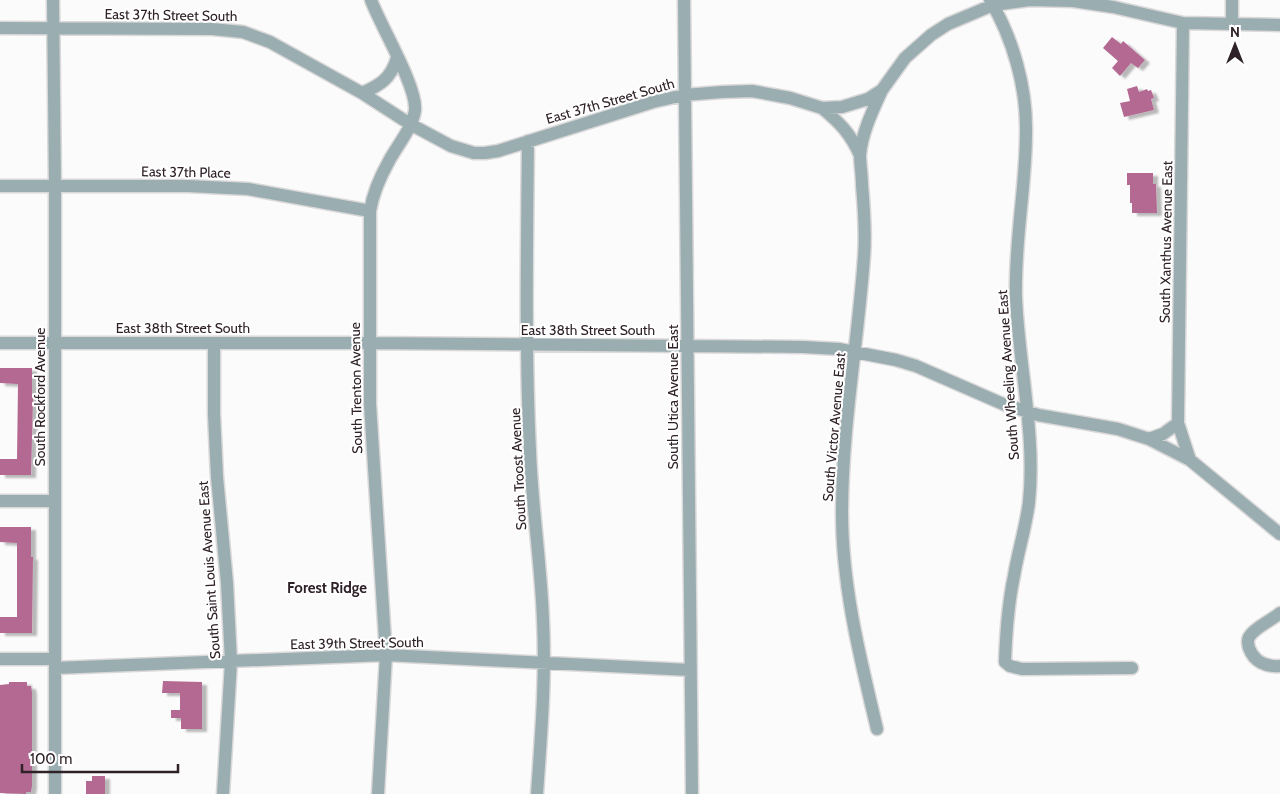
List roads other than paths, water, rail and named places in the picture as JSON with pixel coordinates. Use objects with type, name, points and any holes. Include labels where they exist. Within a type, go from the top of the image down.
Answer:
[{"type":"street","name":"South Rockford Avenue","points":[[53,0],[55,186],[55,794]]},
{"type":"street","name":"South Trenton Avenue","points":[[371,0],[412,91],[415,110],[405,135],[388,162],[374,192],[370,211],[370,404],[386,655],[378,794]]},
{"type":"street","name":"South Utica Avenue East","points":[[684,0],[692,794]]},
{"type":"street","name":"East 37th Street South","points":[[0,28],[212,29],[242,32],[270,42],[362,93],[410,124],[451,146],[474,153],[485,153],[498,151],[653,102],[684,95],[752,91],[790,98],[822,108],[842,108],[868,99],[882,90],[906,58],[931,35],[991,3],[1030,0],[1073,0],[1183,23],[1280,25]]},
{"type":"street","points":[[1232,0],[1232,24]]},
{"type":"street","name":"South Wheeling Avenue East","points":[[991,3],[1000,17],[1018,67],[1025,110],[1026,132],[1016,296],[1030,462],[1029,503],[1010,597],[1005,662],[1010,666],[1022,669],[1132,668]]},
{"type":"street","name":"South Xanthus Avenue East","points":[[1183,23],[1178,423],[1190,460]]},
{"type":"street","points":[[362,93],[375,88],[385,81],[393,70],[397,58]]},
{"type":"street","name":"South Victor Avenue East","points":[[877,729],[850,608],[844,558],[842,514],[843,463],[864,253],[860,155],[872,114],[882,90]]},
{"type":"street","name":"South Victor Avenue East","points":[[822,108],[842,125],[853,138],[860,155]]},
{"type":"street","name":"South Troost Avenue","points":[[528,141],[527,345],[530,451],[540,570],[544,662],[537,794]]},
{"type":"street","name":"East 37th Place","points":[[0,186],[188,186],[248,189],[370,211]]},
{"type":"street","name":"East 38th Street South","points":[[0,342],[803,347],[855,352],[916,366],[1002,404],[1026,412],[1118,429],[1149,439],[1190,460],[1280,534]]},
{"type":"street","name":"South Saint Louis Avenue East","points":[[214,344],[214,414],[217,477],[227,583],[231,662],[223,794]]},
{"type":"street","points":[[1149,439],[1163,434],[1178,423]]},
{"type":"street","points":[[0,501],[55,502]]},
{"type":"street","points":[[1280,613],[1249,636],[1247,644],[1256,660],[1280,666]]},
{"type":"street","name":"East 39th Street South","points":[[0,658],[55,664],[231,662],[386,655],[690,670]]},
{"type":"district","name":"Forest Ridge","points":[[327,588]]}]
